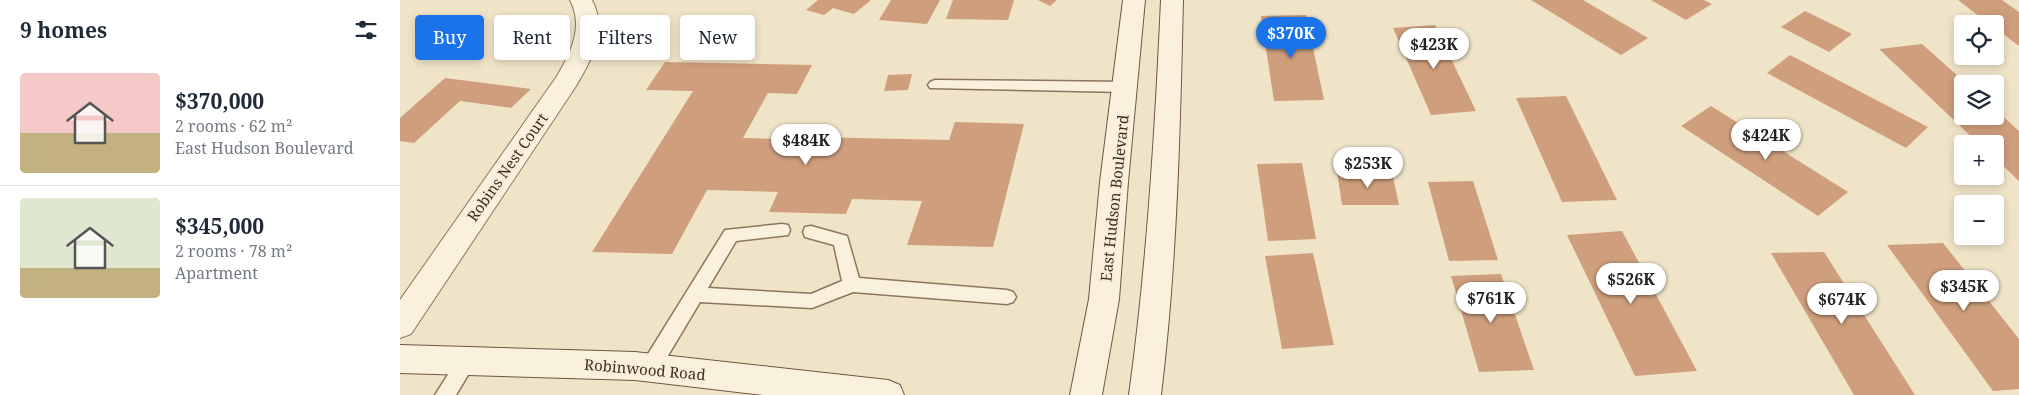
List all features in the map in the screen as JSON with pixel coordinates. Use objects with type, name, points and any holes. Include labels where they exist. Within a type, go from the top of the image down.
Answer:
[{"type":"main road","name":"Robins Nest Court","points":[[400,325],[567,80],[582,54],[587,37],[588,22],[585,5],[581,0]]},
{"type":"main road","name":"East Hudson Boulevard","points":[[1086,395],[1104,299],[1114,182],[1134,0]]},
{"type":"main road","points":[[1145,395],[1156,311],[1168,117],[1172,0]]},
{"type":"main road","name":"Robinwood Road","points":[[400,359],[650,368],[888,395]]},
{"type":"lane","points":[[935,85],[1125,87]]},
{"type":"lane","points":[[650,368],[731,235],[782,230]]},
{"type":"lane","points":[[811,232],[842,241],[852,286]]},
{"type":"lane","points":[[695,294],[812,301],[852,286],[1007,297]]},
{"type":"lane","points":[[445,395],[468,360]]},
{"type":"building","points":[[818,0],[871,0],[854,14],[833,8],[824,15],[806,10]]},
{"type":"building","points":[[891,0],[940,0],[927,24],[879,20]]},
{"type":"building","points":[[953,0],[1014,0],[1008,20],[946,19]]},
{"type":"building","points":[[1038,0],[1057,0],[1050,6]]},
{"type":"building","points":[[1531,0],[1583,0],[1648,38],[1621,55]]},
{"type":"building","points":[[1651,0],[1704,0],[1712,4],[1686,20]]},
{"type":"building","points":[[1958,0],[2002,0],[2019,12],[2019,46],[2004,35],[2004,15],[1977,15]]},
{"type":"building","points":[[1805,11],[1852,34],[1829,52],[1781,27]]},
{"type":"building","points":[[1306,15],[1324,100],[1274,101],[1261,16]]},
{"type":"building","points":[[1435,25],[1476,111],[1431,115],[1393,28]]},
{"type":"building","points":[[1922,44],[1957,75],[1954,75],[1954,120],[1879,49]]},
{"type":"building","points":[[1790,55],[1928,127],[1906,148],[1767,73]]},
{"type":"building","points":[[665,62],[812,65],[797,94],[768,93],[743,138],[811,140],[812,137],[949,140],[955,122],[1024,124],[993,247],[907,245],[922,201],[852,199],[846,214],[769,212],[778,192],[707,190],[672,254],[592,252],[693,91],[646,90]]},
{"type":"building","points":[[912,74],[908,90],[884,91],[888,75]]},
{"type":"building","points":[[445,78],[531,89],[511,108],[460,101],[414,143],[400,141],[400,118]]},
{"type":"building","points":[[1566,96],[1617,200],[1562,202],[1516,98]]},
{"type":"building","points":[[1711,106],[1848,192],[1818,216],[1681,126]]},
{"type":"building","points":[[2004,117],[2019,131],[2019,181],[2004,167],[2004,135],[1970,135],[1959,125],[2004,125]]},
{"type":"building","points":[[1302,163],[1316,239],[1268,241],[1257,164]]},
{"type":"building","points":[[1337,172],[1392,172],[1399,205],[1342,205]]},
{"type":"building","points":[[1473,181],[1498,260],[1449,261],[1428,182]]},
{"type":"building","points":[[1622,231],[1697,371],[1635,376],[1567,235]]},
{"type":"building","points":[[1943,243],[2019,339],[2019,389],[1993,391],[1887,245]]},
{"type":"building","points":[[1824,252],[1915,395],[1854,395],[1771,253]]},
{"type":"building","points":[[1313,253],[1334,345],[1282,349],[1265,256]]},
{"type":"building","points":[[1501,274],[1534,370],[1479,372],[1451,276]]}]
